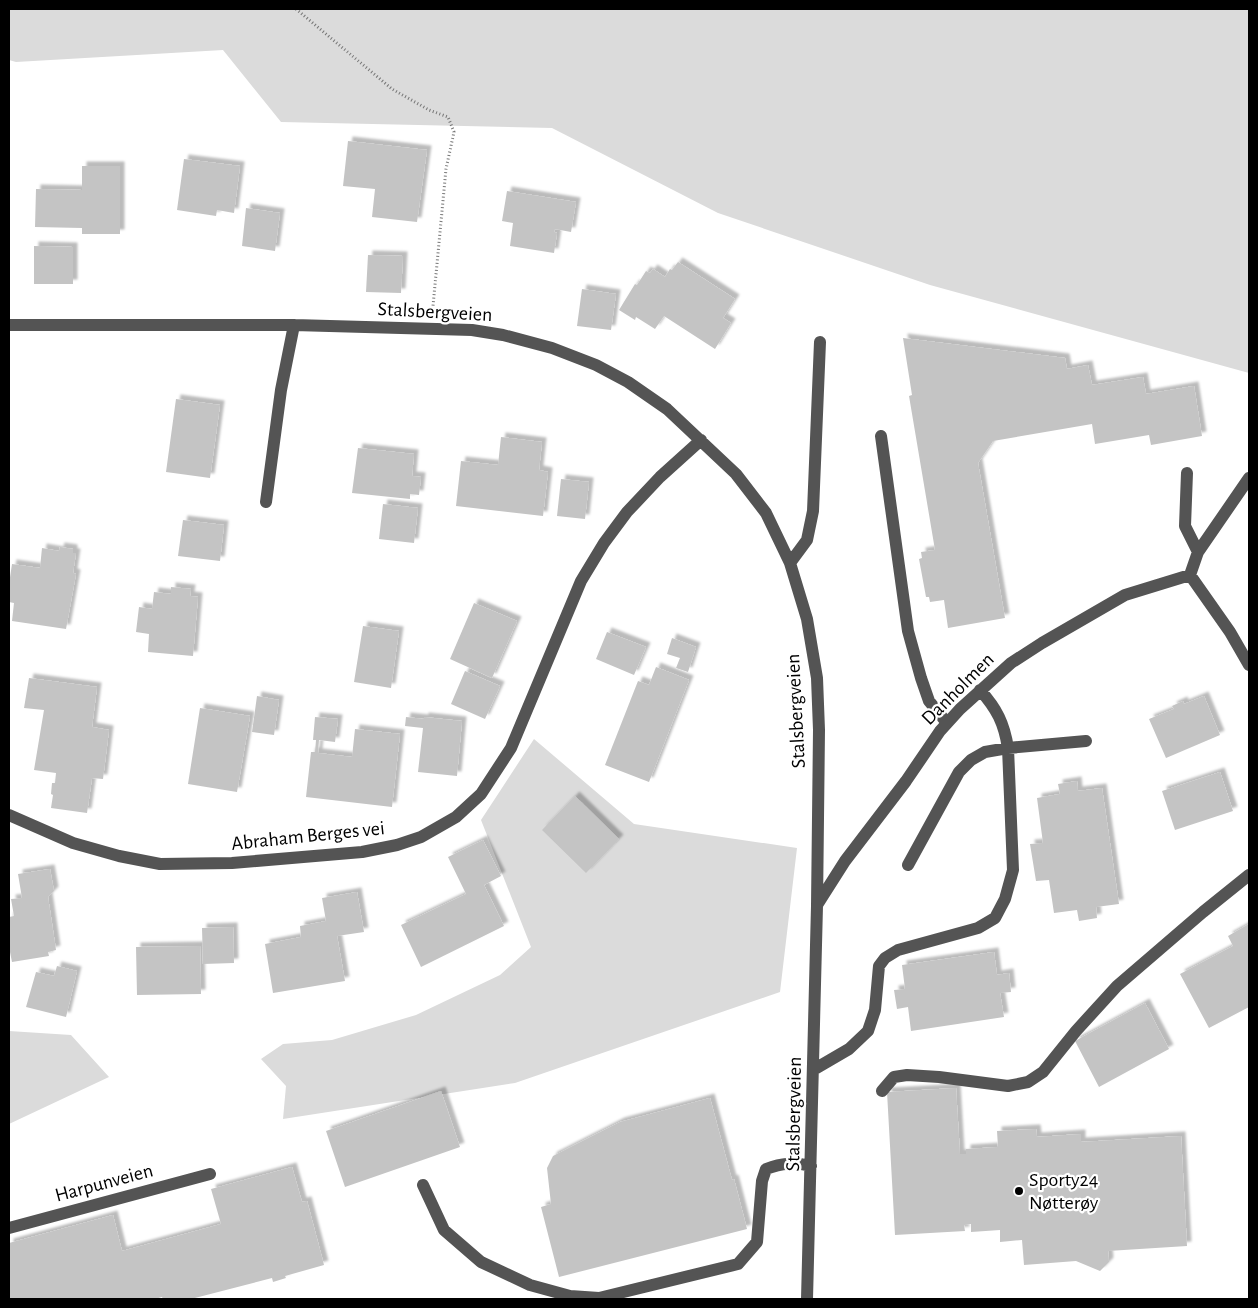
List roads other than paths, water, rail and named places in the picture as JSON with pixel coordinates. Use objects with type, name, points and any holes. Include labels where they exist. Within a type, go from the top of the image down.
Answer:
[{"type":"street","name":"Stalsbergveien","points":[[9,325],[294,325],[472,330],[503,335],[552,348],[596,365],[628,382],[667,408],[736,474],[766,513],[790,563],[807,619],[817,678],[819,730],[817,906],[807,1299]]},
{"type":"street","points":[[266,502],[281,390],[294,325]]},
{"type":"street","points":[[790,563],[807,540],[813,511],[820,342]]},
{"type":"street","points":[[881,436],[908,631],[929,701],[947,723]]},
{"type":"street","name":"Abraham Berges vei","points":[[9,815],[73,843],[119,856],[160,864],[232,863],[362,852],[397,845],[421,837],[456,817],[480,794],[511,748],[581,581],[604,543],[660,476],[701,440]]},
{"type":"street","points":[[1187,473],[1185,526],[1198,552]]},
{"type":"street","points":[[1249,478],[1198,552],[1190,575],[1230,632],[1249,665]]},
{"type":"street","name":"Danholmen","points":[[817,906],[844,861],[906,781],[940,731],[960,708],[980,690],[1011,663],[1125,595],[1190,575]]},
{"type":"street","points":[[814,1070],[850,1049],[868,1032],[875,1010],[880,966],[885,958],[898,950],[978,928],[995,918],[1005,899],[1013,870],[1008,748],[1005,728],[994,706],[980,690]]},
{"type":"street","points":[[908,865],[959,772],[971,760],[985,752],[1008,748],[1086,740]]},
{"type":"street","points":[[882,1091],[894,1077],[906,1075],[939,1077],[1008,1086],[1028,1082],[1043,1072],[1076,1031],[1117,986],[1249,875]]},
{"type":"street","points":[[423,1185],[444,1230],[481,1262],[530,1285],[570,1296],[599,1298],[738,1264],[757,1242],[762,1181],[766,1169],[780,1164],[796,1162],[811,1166]]},
{"type":"street","name":"Harpunveien","points":[[9,1228],[210,1174]]},
{"type":"place","name":"Sporty24 Nøtterøy","points":[[1019,1191]]}]
